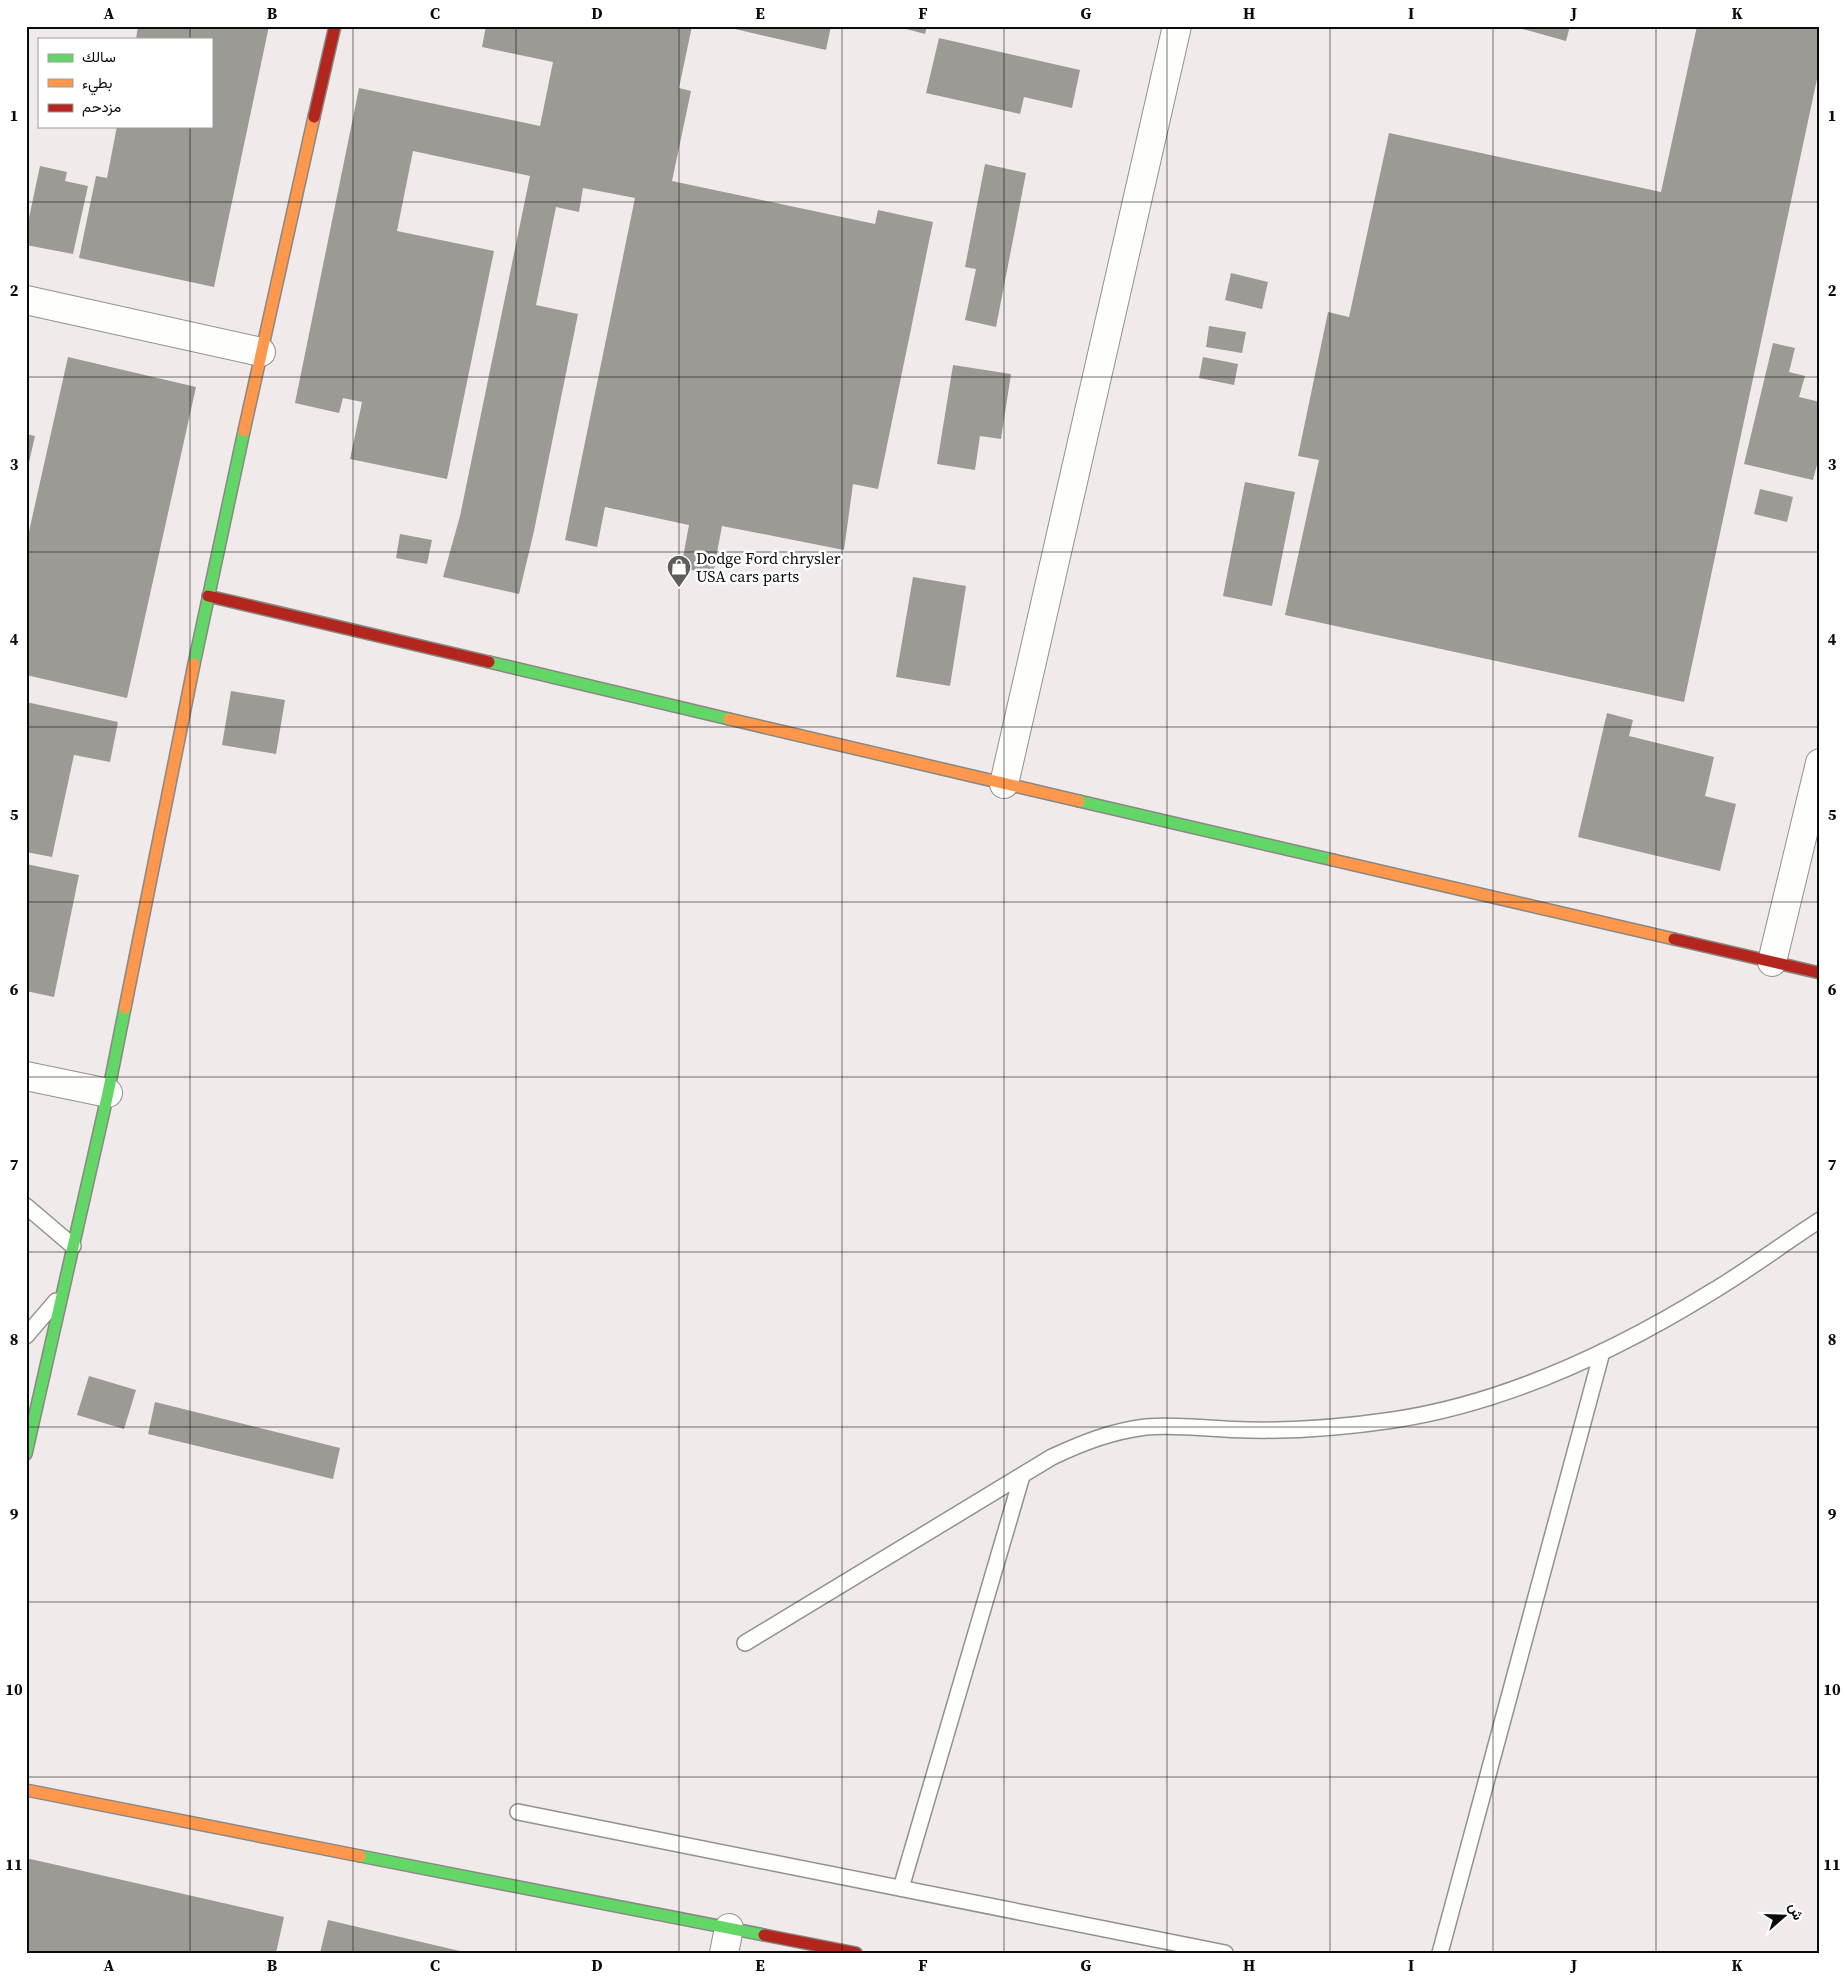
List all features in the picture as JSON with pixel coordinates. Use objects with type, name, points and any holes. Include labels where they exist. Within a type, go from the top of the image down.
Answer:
[{"type":"street","points":[[26,1454],[108,1093],[208,596],[335,26]]},
{"type":"street","points":[[1004,784],[1177,26]]},
{"type":"street","points":[[26,300],[261,352]]},
{"type":"street","points":[[208,596],[1004,784],[1820,973]]},
{"type":"street","points":[[1772,962],[1820,763]]},
{"type":"street","points":[[26,1076],[108,1093]]},
{"type":"street","points":[[26,1790],[726,1940],[856,1953]]},
{"type":"lane","points":[[26,1206],[73,1246]]},
{"type":"lane","points":[[745,1643],[1052,1458],[1082,1444],[1114,1433],[1147,1427],[1250,1430],[1323,1429],[1395,1420],[1466,1404],[1535,1381],[1602,1352],[1659,1323],[1714,1291],[1820,1220]]},
{"type":"lane","points":[[26,1336],[62,1294]]},
{"type":"lane","points":[[1440,1953],[1602,1352]]},
{"type":"lane","points":[[901,1888],[1022,1476]]},
{"type":"lane","points":[[518,1812],[1225,1953]]},
{"type":"shaded area","points":[[26,26],[1820,26],[1820,1953],[26,1953]]},
{"type":"building","points":[[138,26],[269,26],[214,287],[79,258],[96,176],[107,178],[117,128],[212,128],[212,38],[136,38]]},
{"type":"building","points":[[486,26],[692,26],[679,88],[691,91],[672,181],[875,224],[878,210],[933,222],[878,489],[853,484],[844,550],[722,526],[713,574],[681,568],[689,525],[605,507],[597,547],[565,540],[635,198],[583,188],[579,212],[556,207],[536,305],[578,314],[534,531],[519,594],[443,577],[460,516],[530,176],[413,151],[397,231],[494,251],[447,479],[350,459],[362,402],[343,398],[339,413],[295,403],[359,88],[540,126],[553,62],[482,47]]},
{"type":"building","points":[[722,26],[831,26],[826,50]]},
{"type":"building","points":[[895,26],[927,26],[925,34]]},
{"type":"building","points":[[1512,26],[1570,26],[1566,41]]},
{"type":"building","points":[[1697,26],[1820,26],[1820,65],[1684,702],[1285,615],[1319,460],[1298,456],[1328,312],[1349,317],[1389,133],[1661,192]]},
{"type":"building","points":[[939,38],[1080,70],[1072,108],[1024,97],[1020,114],[926,93]]},
{"type":"building","points":[[985,164],[1026,173],[996,327],[965,320],[976,269],[965,267]]},
{"type":"building","points":[[40,166],[67,172],[65,181],[88,186],[73,254],[26,245],[26,232]]},
{"type":"building","points":[[1231,273],[1268,282],[1262,309],[1225,300]]},
{"type":"building","points":[[1209,326],[1246,332],[1242,353],[1206,347]]},
{"type":"building","points":[[1773,343],[1795,348],[1789,372],[1805,376],[1799,397],[1820,402],[1820,453],[1813,480],[1744,464]]},
{"type":"building","points":[[68,357],[196,387],[127,698],[26,675],[26,545]]},
{"type":"building","points":[[1203,357],[1238,364],[1234,385],[1199,378]]},
{"type":"building","points":[[953,365],[1011,374],[1001,439],[980,436],[975,470],[937,464]]},
{"type":"building","points":[[26,434],[35,436],[27,471],[26,471]]},
{"type":"building","points":[[1245,482],[1295,492],[1272,606],[1223,596]]},
{"type":"building","points":[[1760,489],[1793,497],[1787,522],[1754,514]]},
{"type":"building","points":[[400,534],[432,540],[427,564],[396,558]]},
{"type":"building","points":[[913,577],[966,586],[950,686],[896,677]]},
{"type":"building","points":[[231,691],[285,700],[276,754],[222,745]]},
{"type":"building","points":[[26,702],[118,722],[110,762],[74,755],[52,857],[26,852]]},
{"type":"building","points":[[1607,713],[1633,720],[1629,736],[1714,757],[1705,796],[1736,804],[1720,871],[1578,837]]},
{"type":"building","points":[[26,864],[79,875],[54,997],[26,991]]},
{"type":"building","points":[[89,1376],[136,1390],[124,1429],[77,1415]]},
{"type":"building","points":[[155,1402],[340,1448],[333,1479],[148,1434]]},
{"type":"building","points":[[26,1858],[284,1917],[276,1953],[26,1953]]},
{"type":"building","points":[[328,1920],[464,1952],[464,1953],[320,1953]]},
{"type":"traffic: fast","points":[[194,664],[244,431]]},
{"type":"traffic: fast","points":[[489,662],[729,719]]},
{"type":"traffic: fast","points":[[1079,801],[1333,860]]},
{"type":"traffic: fast","points":[[26,1454],[108,1093],[125,1008]]},
{"type":"traffic: fast","points":[[360,1856],[764,1935]]},
{"type":"traffic: slow","points":[[244,431],[314,117]]},
{"type":"traffic: slow","points":[[125,1008],[194,664]]},
{"type":"traffic: slow","points":[[729,719],[1079,801]]},
{"type":"traffic: slow","points":[[1333,860],[1674,939]]},
{"type":"traffic: slow","points":[[26,1790],[360,1856]]},
{"type":"traffic: jam","points":[[314,117],[335,26]]},
{"type":"traffic: jam","points":[[208,596],[489,662]]},
{"type":"traffic: jam","points":[[1674,939],[1820,973]]},
{"type":"traffic: jam","points":[[764,1935],[856,1953]]},
{"type":"place","name":"Dodge Ford chrysler USA cars parts","points":[[679,588]]}]
